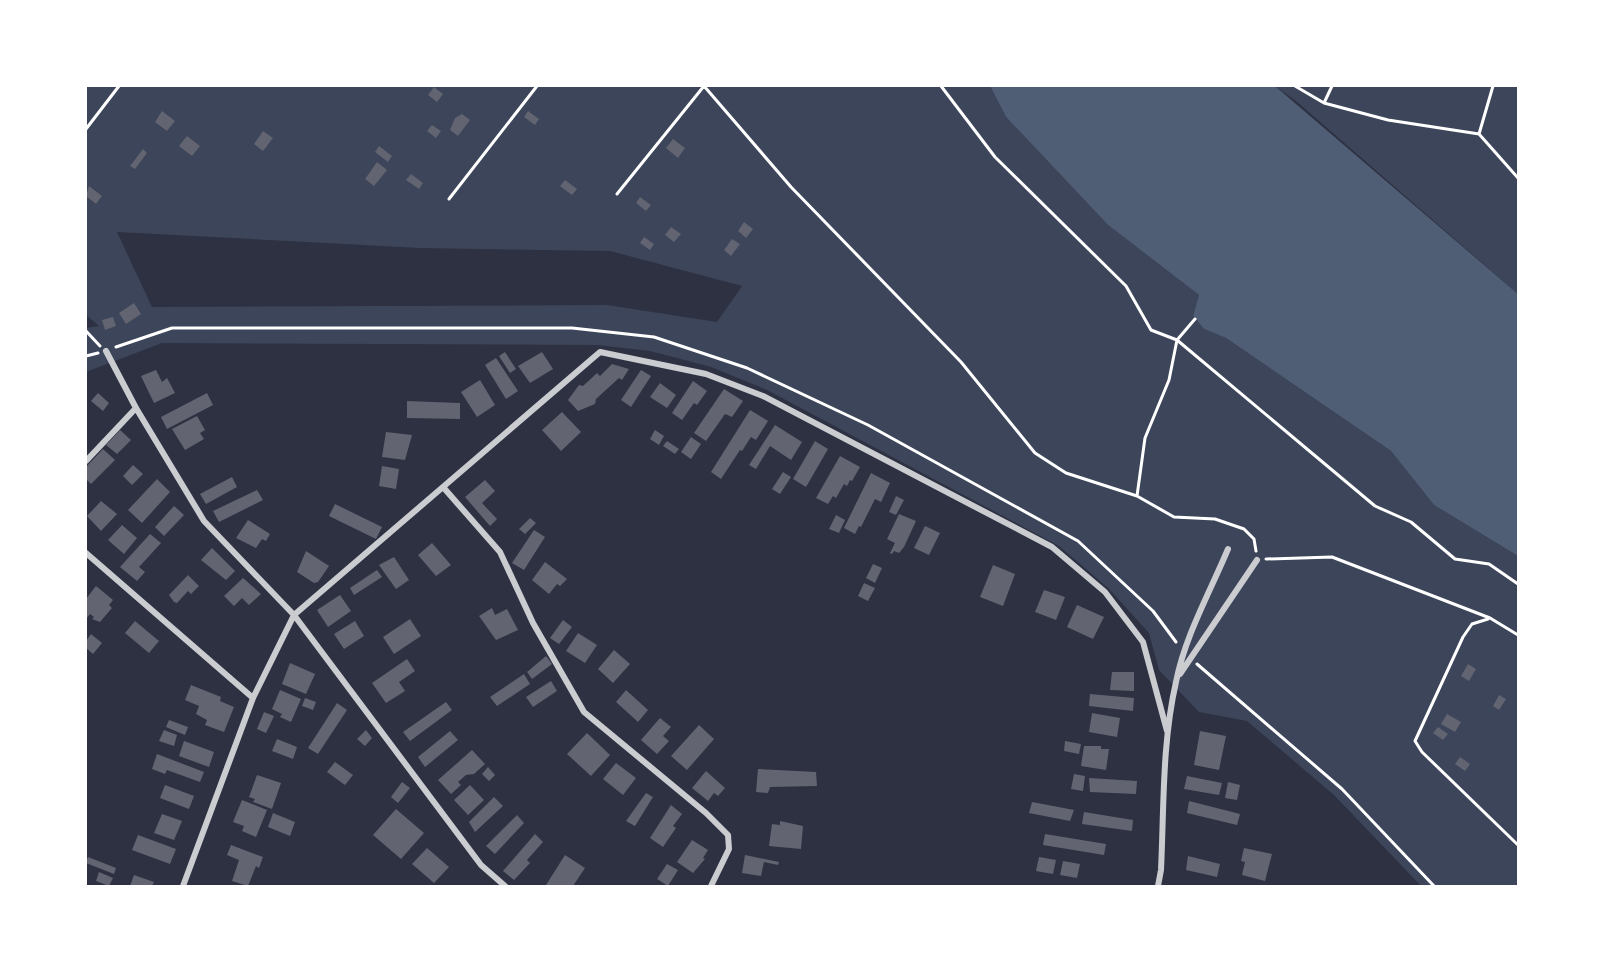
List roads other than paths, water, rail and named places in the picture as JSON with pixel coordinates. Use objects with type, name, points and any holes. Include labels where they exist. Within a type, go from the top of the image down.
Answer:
[{"type":"street","points":[[106,351],[136,408],[204,521],[294,615],[481,865],[505,886]]},
{"type":"street","points":[[183,886],[253,698],[294,615],[600,352],[706,374],[763,396],[1052,547],[1105,592],[1143,642],[1167,731]]},
{"type":"street","points":[[86,461],[136,408]]},
{"type":"street","points":[[443,487],[500,552],[533,623],[584,712],[706,813],[728,835],[729,849],[711,886]]},
{"type":"street","points":[[1158,886],[1161,870],[1167,731],[1176,680],[1184,653],[1228,549]]},
{"type":"street","points":[[86,553],[253,698]]},
{"type":"street","points":[[1176,680],[1257,560]]}]
